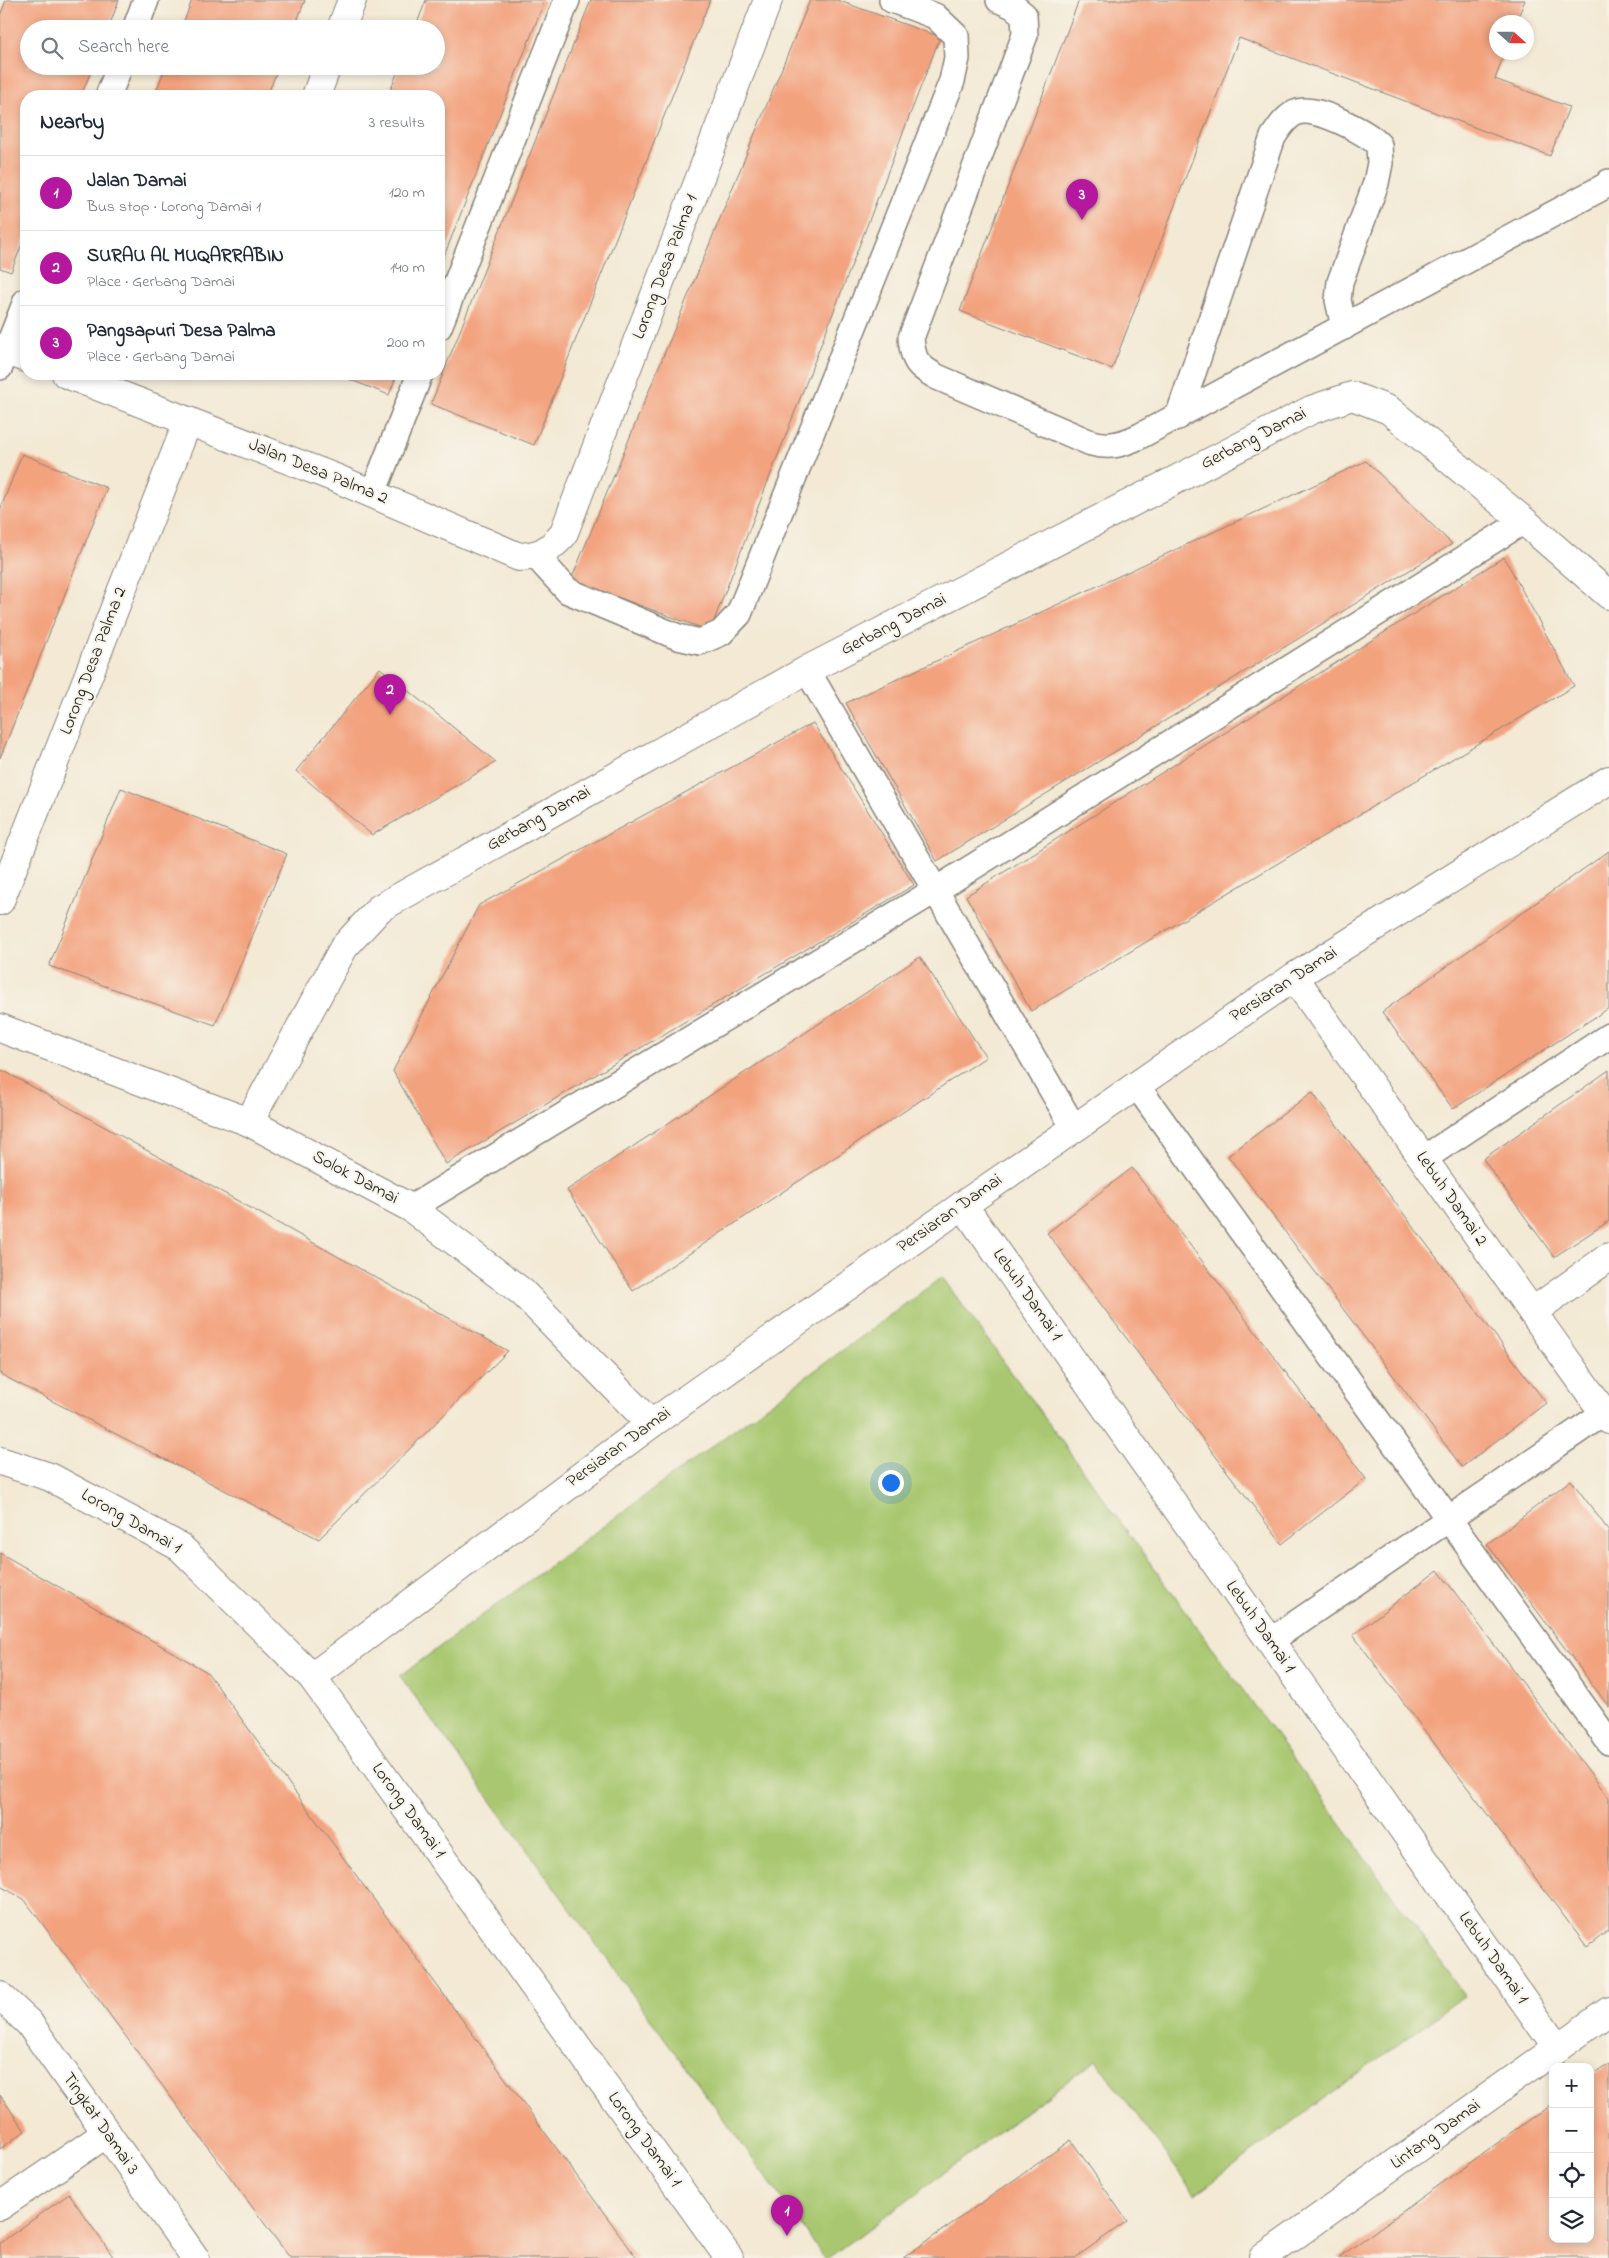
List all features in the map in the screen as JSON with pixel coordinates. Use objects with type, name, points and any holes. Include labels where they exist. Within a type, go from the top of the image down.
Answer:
[{"type":"street","points":[[344,20],[352,0]]},
{"type":"street","name":"Lorong Desa Palma 1","points":[[536,556],[552,548],[563,535],[768,0]]},
{"type":"street","points":[[318,90],[324,75]]},
{"type":"street","name":"Jalan Desa Palma 2","points":[[82,380],[373,493],[519,557],[536,556]]},
{"type":"street","name":"Gerbang Damai","points":[[249,1122],[344,947],[380,908],[807,670],[1311,410],[1352,396],[1389,410],[1524,521],[1609,595]]},
{"type":"street","name":"Lorong Desa Palma 2","points":[[0,902],[188,421]]},
{"type":"street","name":"Persiaran Damai","points":[[312,1677],[651,1424],[1074,1128],[1294,977],[1609,780]]},
{"type":"street","name":"Lebuh Damai 2","points":[[1294,977],[1606,1416]]},
{"type":"street","name":"Solok Damai","points":[[0,1028],[249,1122],[411,1208],[522,1292],[651,1424]]},
{"type":"street","name":"Lebuh Damai 1","points":[[963,1205],[1557,2048]]},
{"type":"street","points":[[1532,1312],[1609,1257]]},
{"type":"street","name":"Lorong Damai 1","points":[[0,1461],[50,1478],[180,1547],[312,1677],[729,2258]]},
{"type":"street","name":"Tingkat Damai 3","points":[[0,1996],[29,2024],[195,2258]]},
{"type":"street","name":"Lintang Damai","points":[[1263,2258],[1609,2011]]},
{"type":"street","points":[[0,2206],[107,2134]]},
{"type":"lane","points":[[138,20],[146,0]]},
{"type":"lane","points":[[445,312],[567,0]]},
{"type":"lane","points":[[536,556],[568,591],[678,637],[700,642],[721,633],[739,614],[954,73],[957,58],[956,36],[935,16],[892,0]]},
{"type":"lane","points":[[999,0],[1013,6],[1024,15],[1025,35],[911,338],[912,354],[921,368],[937,377],[1091,443],[1104,446],[1122,445],[1178,417],[1607,185],[1609,182]]},
{"type":"lane","points":[[110,90],[116,75]]},
{"type":"lane","points":[[1178,417],[1274,137],[1284,122],[1298,112],[1316,112],[1370,136],[1379,146],[1380,163],[1376,183],[1340,282],[1338,300],[1344,327]]},
{"type":"lane","points":[[8,356],[20,319]]},
{"type":"lane","points":[[373,493],[418,380]]},
{"type":"lane","points":[[411,1208],[936,890],[1524,521]]},
{"type":"lane","points":[[807,670],[1074,1128]]},
{"type":"lane","points":[[1423,1159],[1609,1036]]},
{"type":"lane","points":[[1136,1086],[1609,1742]]},
{"type":"lane","points":[[1270,1640],[1448,1518],[1606,1416]]},
{"type":"green space","points":[[942,1277],[1465,1995],[1195,2194],[1096,2060],[829,2258],[825,2258],[400,1676]]},
{"type":"building","points":[[6,0],[119,0],[111,20],[20,20],[20,75],[89,75],[83,90],[20,90],[20,249],[11,272],[0,268],[0,16]]},
{"type":"building","points":[[192,0],[305,0],[297,20],[184,20]]},
{"type":"building","points":[[426,0],[545,0],[445,254],[445,90],[390,90],[396,75],[445,75],[445,20],[418,20]]},
{"type":"building","points":[[591,0],[710,0],[534,445],[431,404],[441,380],[445,380],[445,369]]},
{"type":"building","points":[[810,0],[837,0],[940,37],[710,631],[571,580]]},
{"type":"building","points":[[1079,0],[1525,0],[1519,15],[1489,15],[1489,60],[1502,60],[1495,79],[1569,107],[1550,156],[1239,38],[1112,369],[960,311]]},
{"type":"building","points":[[162,75],[275,75],[269,90],[156,90]]},
{"type":"building","points":[[351,380],[395,380],[389,395]]},
{"type":"building","points":[[22,454],[107,488],[0,758],[0,510]]},
{"type":"building","points":[[1366,461],[1452,544],[937,861],[846,703]]},
{"type":"building","points":[[1504,557],[1574,686],[1031,1011],[966,896]]},
{"type":"building","points":[[380,668],[496,762],[372,835],[296,771]]},
{"type":"building","points":[[813,723],[914,885],[446,1164],[393,1071],[479,905]]},
{"type":"building","points":[[121,788],[287,854],[215,1025],[49,966]]},
{"type":"building","points":[[1609,851],[1609,1008],[1453,1109],[1382,1012]]},
{"type":"building","points":[[920,957],[986,1057],[633,1291],[567,1190]]},
{"type":"building","points":[[0,1070],[508,1351],[319,1539],[0,1374]]},
{"type":"building","points":[[1609,1070],[1609,1221],[1554,1257],[1483,1159]]},
{"type":"building","points":[[1312,1092],[1546,1403],[1462,1467],[1228,1156]]},
{"type":"building","points":[[1132,1168],[1366,1479],[1282,1544],[1047,1233]]},
{"type":"building","points":[[1571,1480],[1609,1531],[1609,1707],[1487,1544]]},
{"type":"building","points":[[0,1553],[207,1672],[637,2258],[290,2258],[24,1899],[0,1886]]},
{"type":"building","points":[[1438,1570],[1609,1798],[1609,1930],[1587,1947],[1353,1635]]},
{"type":"building","points":[[1609,2063],[1609,2258],[1338,2258],[1549,2106],[1549,2243],[1594,2243],[1594,2073]]},
{"type":"building","points":[[0,2095],[25,2131],[0,2149]]},
{"type":"building","points":[[1071,2140],[1127,2221],[1075,2258],[903,2258]]},
{"type":"building","points":[[69,2194],[114,2258],[0,2258],[0,2243]]},
{"type":"place","name":"Pangsapuri Desa Palma","points":[[1082,220]]},
{"type":"place","name":"SURAU AL MUQARRABIN","points":[[390,715]]},
{"type":"place","name":"Jalan Damai","points":[[787,2236]]}]
